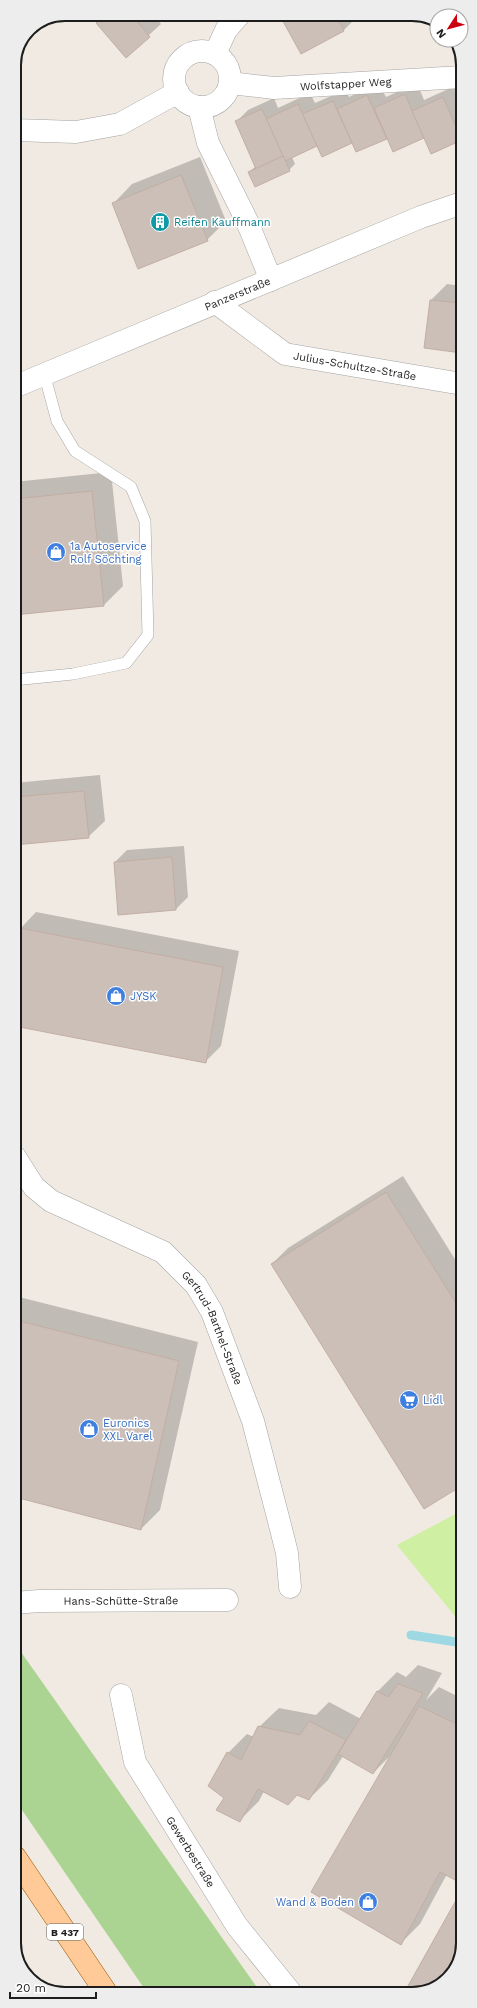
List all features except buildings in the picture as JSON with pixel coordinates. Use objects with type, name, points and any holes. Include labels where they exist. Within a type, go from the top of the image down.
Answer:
[{"type":"main road","name":"B 437","points":[[21,1866],[101,1987]]},
{"type":"street","points":[[215,54],[226,30],[234,21]]},
{"type":"street","points":[[206,51],[215,54],[222,59],[227,66],[230,83],[227,91],[216,104],[198,106],[183,99],[178,92],[175,75],[182,60],[198,52],[206,51]]},
{"type":"street","name":"Wolfstapper Weg","points":[[230,83],[274,88],[456,77]]},
{"type":"street","points":[[21,130],[76,132],[120,124],[178,92]]},
{"type":"street","points":[[198,106],[208,143],[246,219],[271,280]]},
{"type":"street","name":"Panzerstraße","points":[[21,384],[421,217],[456,205]]},
{"type":"street","name":"Julius-Schultze-Straße","points":[[215,302],[285,354],[456,383]]},
{"type":"street","name":"Gertrud-Barthel-Straße","points":[[21,1168],[34,1187],[51,1201],[163,1252],[196,1285],[212,1312],[253,1421],[282,1529],[287,1553],[290,1587]]},
{"type":"street","name":"Hans-Schütte-Straße","points":[[21,1602],[39,1601],[227,1600]]},
{"type":"street","name":"Gewerbestraße","points":[[121,1695],[135,1762],[237,1926],[285,1987]]},
{"type":"lane","points":[[21,679],[73,674],[126,663],[148,635],[145,521],[131,487],[75,451],[57,421],[44,373]]},
{"type":"green space","points":[[456,1514],[456,1617],[397,1545]]},
{"type":"green space","points":[[21,1652],[257,1987],[143,1987],[22,1810]]},
{"type":"waterway","points":[[411,1635],[456,1642]]},
{"type":"place","name":"Reifen Kauffmann","points":[[160,222]]},
{"type":"place","name":"1a Autoservice Rolf Söchting","points":[[56,552]]},
{"type":"place","name":"JYSK","points":[[116,996]]},
{"type":"place","name":"Lidl","points":[[409,1400]]},
{"type":"place","name":"Euronics XXL Varel","points":[[89,1429]]},
{"type":"place","name":"Wand & Boden","points":[[368,1902]]}]
